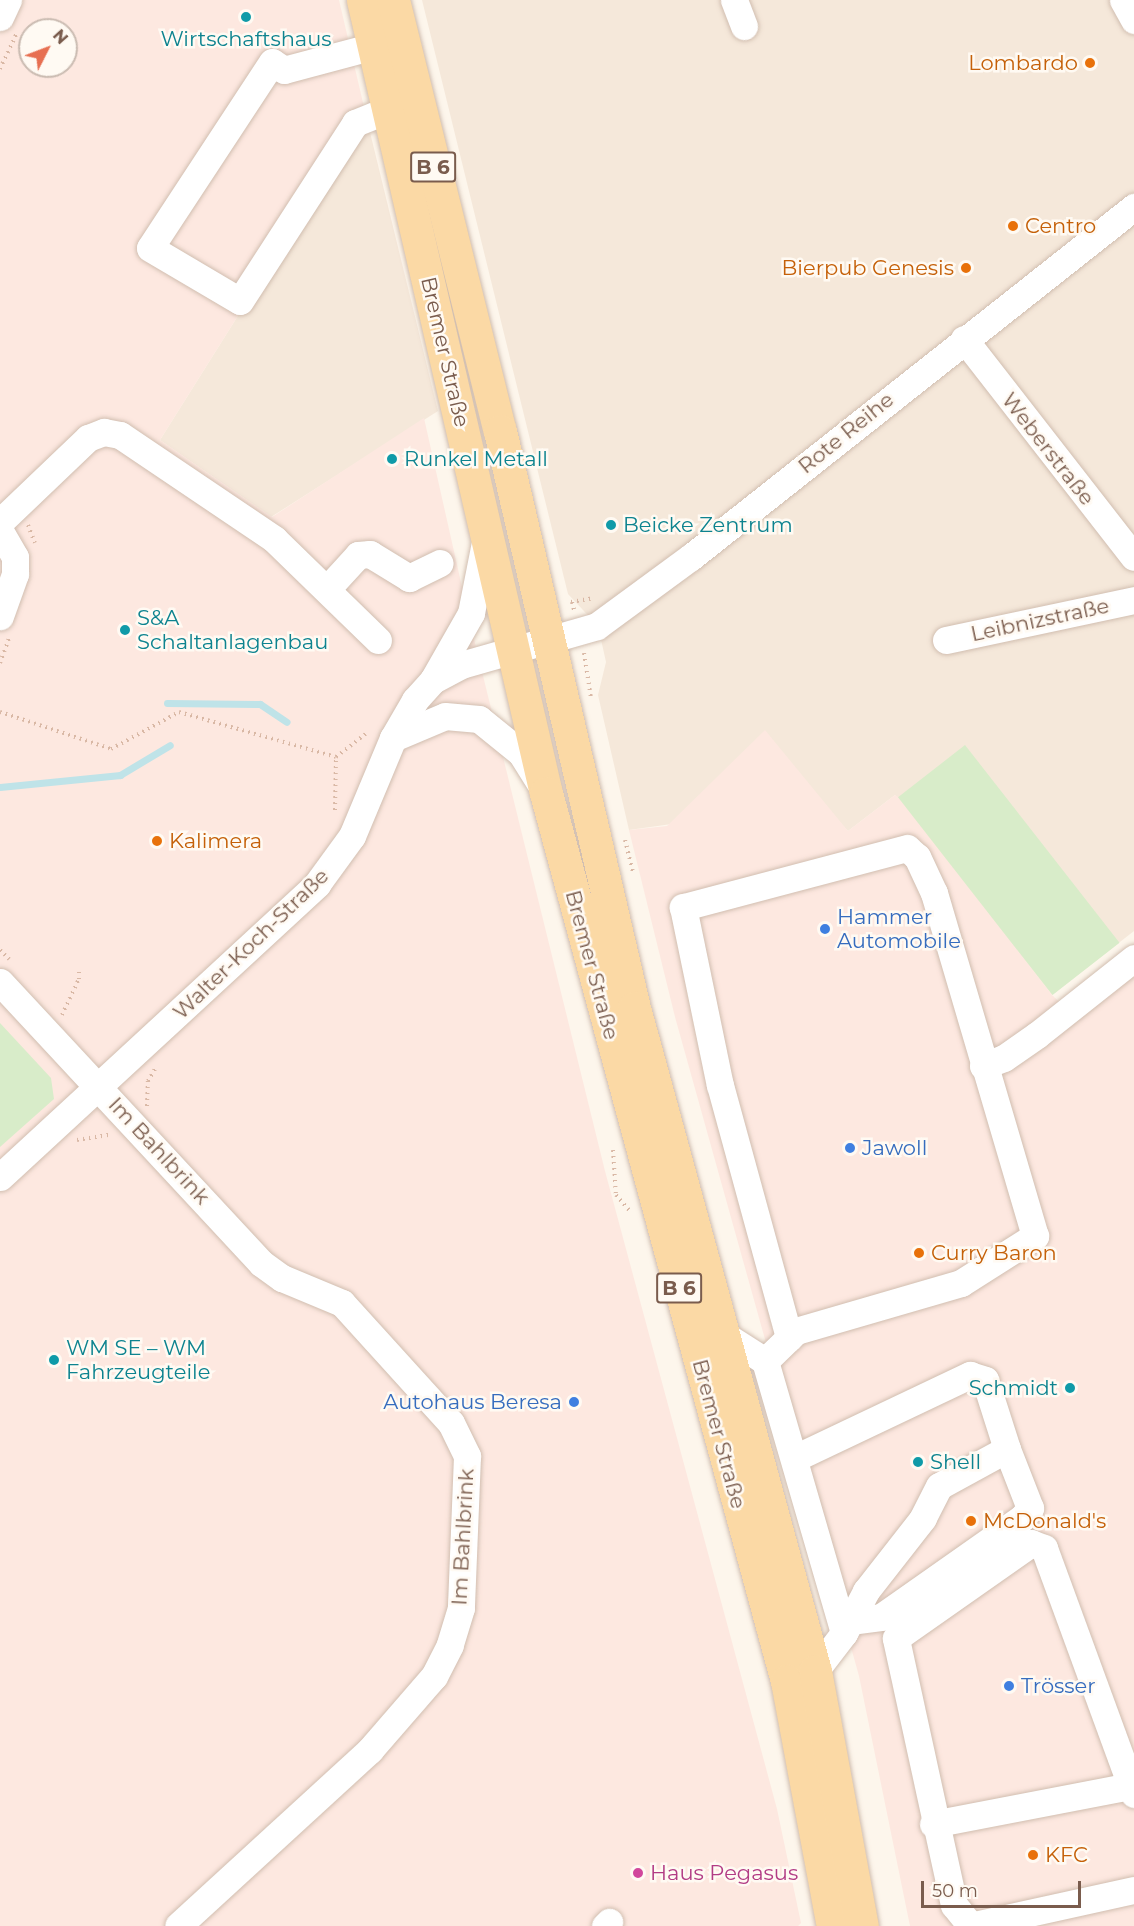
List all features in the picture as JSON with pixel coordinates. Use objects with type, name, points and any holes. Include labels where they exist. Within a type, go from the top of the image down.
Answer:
[{"type":"main road","name":"Bremer Straße","points":[[363,0],[546,793],[787,1681],[833,1926]]},
{"type":"main road","name":"Bremer Straße","points":[[393,0],[549,641],[634,1008],[815,1671],[862,1926]]},
{"type":"street","points":[[0,17],[8,0]]},
{"type":"street","points":[[734,0],[744,26]]},
{"type":"street","points":[[1123,0],[1134,20]]},
{"type":"street","points":[[374,46],[284,70],[272,62],[150,248],[240,301],[355,123],[389,109]]},
{"type":"street","name":"Rote Reihe","points":[[549,641],[597,626],[633,601],[1134,207]]},
{"type":"street","name":"Weberstraße","points":[[964,339],[1134,557]]},
{"type":"street","points":[[0,522],[88,438],[112,433],[274,539],[378,640]]},
{"type":"street","points":[[0,531],[15,557],[15,574],[0,616]]},
{"type":"street","points":[[434,680],[471,614],[486,537]]},
{"type":"street","points":[[327,589],[358,555],[370,554],[409,578],[440,562]]},
{"type":"street","name":"Leibnizstraße","points":[[946,640],[1134,600]]},
{"type":"street","name":"Walter-Koch-Straße","points":[[0,1177],[317,884],[352,836],[393,738],[415,700],[434,680],[461,665],[549,641]]},
{"type":"street","points":[[393,738],[445,716],[479,719],[521,753],[546,793]]},
{"type":"street","points":[[765,1361],[789,1338],[796,1331],[961,1283],[1035,1236],[983,1066],[934,893],[916,857],[907,848],[683,907],[720,1085],[789,1338]]},
{"type":"street","points":[[983,1066],[1004,1058],[1037,1035],[1134,958]]},
{"type":"street","name":"Im Bahlbrink","points":[[0,982],[261,1263],[282,1278],[342,1303],[451,1424],[467,1456],[461,1608],[450,1645],[434,1676],[369,1750],[178,1926]]},
{"type":"street","points":[[721,1333],[765,1361],[847,1627]]},
{"type":"street","points":[[795,1458],[970,1375],[985,1380],[1007,1449],[1030,1509],[1022,1518],[881,1617],[847,1627]]},
{"type":"street","points":[[815,1671],[847,1627],[866,1591],[923,1518],[939,1486],[1007,1449]]},
{"type":"street","points":[[935,1833],[1133,1796],[1044,1548],[1031,1543],[896,1638],[935,1833],[954,1905],[975,1925],[1134,1890]]},
{"type":"path","points":[[572,602],[602,597]]},
{"type":"path","points":[[590,677],[591,688]]},
{"type":"path","points":[[0,712],[111,749],[180,712],[336,757]]},
{"type":"path","points":[[61,1016],[79,979],[79,969]]},
{"type":"shaded area","points":[[0,0],[339,0],[367,120],[303,212],[160,440],[272,517],[424,418],[471,627],[605,1171],[777,1809],[801,1923],[798,1926],[0,1926]]},
{"type":"shaded area","points":[[422,0],[1134,0],[1134,931],[1052,995],[895,795],[848,831],[822,803],[629,830],[598,695],[606,662],[598,626],[568,594]]},
{"type":"shaded area","points":[[367,120],[438,411],[271,517],[160,440],[303,212]]},
{"type":"shaded area","points":[[765,730],[848,831],[895,795],[898,797],[1052,995],[1076,1018],[1134,973],[1134,1926],[910,1926],[859,1676],[675,1017],[629,830],[667,826]]},
{"type":"green space","points":[[965,745],[1120,943],[1053,995],[898,797]]},
{"type":"green space","points":[[0,1023],[51,1078],[54,1099],[0,1147]]},
{"type":"waterway","points":[[167,703],[260,704],[287,722]]},
{"type":"waterway","points":[[0,787],[120,775],[170,745]]},
{"type":"place","name":"Wirtschaftshaus","points":[[246,17]]},
{"type":"place","name":"Lombardo","points":[[1090,63]]},
{"type":"place","name":"Centro","points":[[1013,226]]},
{"type":"place","name":"Bierpub Genesis","points":[[966,268]]},
{"type":"place","name":"Runkel Metall","points":[[392,459]]},
{"type":"place","name":"Beicke Zentrum","points":[[611,525]]},
{"type":"place","name":"S&A Schaltanlagenbau","points":[[125,630]]},
{"type":"place","name":"Kalimera","points":[[157,841]]},
{"type":"place","name":"Hammer Automobile","points":[[825,929]]},
{"type":"place","name":"Jawoll","points":[[850,1148]]},
{"type":"place","name":"Curry Baron","points":[[919,1253]]},
{"type":"place","name":"WM SE – WM Fahrzeugteile","points":[[54,1360]]},
{"type":"place","name":"Schmidt","points":[[1070,1388]]},
{"type":"place","name":"Autohaus Beresa","points":[[574,1402]]},
{"type":"place","name":"Shell","points":[[918,1462]]},
{"type":"place","name":"McDonald's","points":[[971,1521]]},
{"type":"place","name":"Trösser","points":[[1009,1686]]},
{"type":"place","name":"KFC","points":[[1033,1855]]},
{"type":"place","name":"Haus Pegasus","points":[[638,1873]]}]
